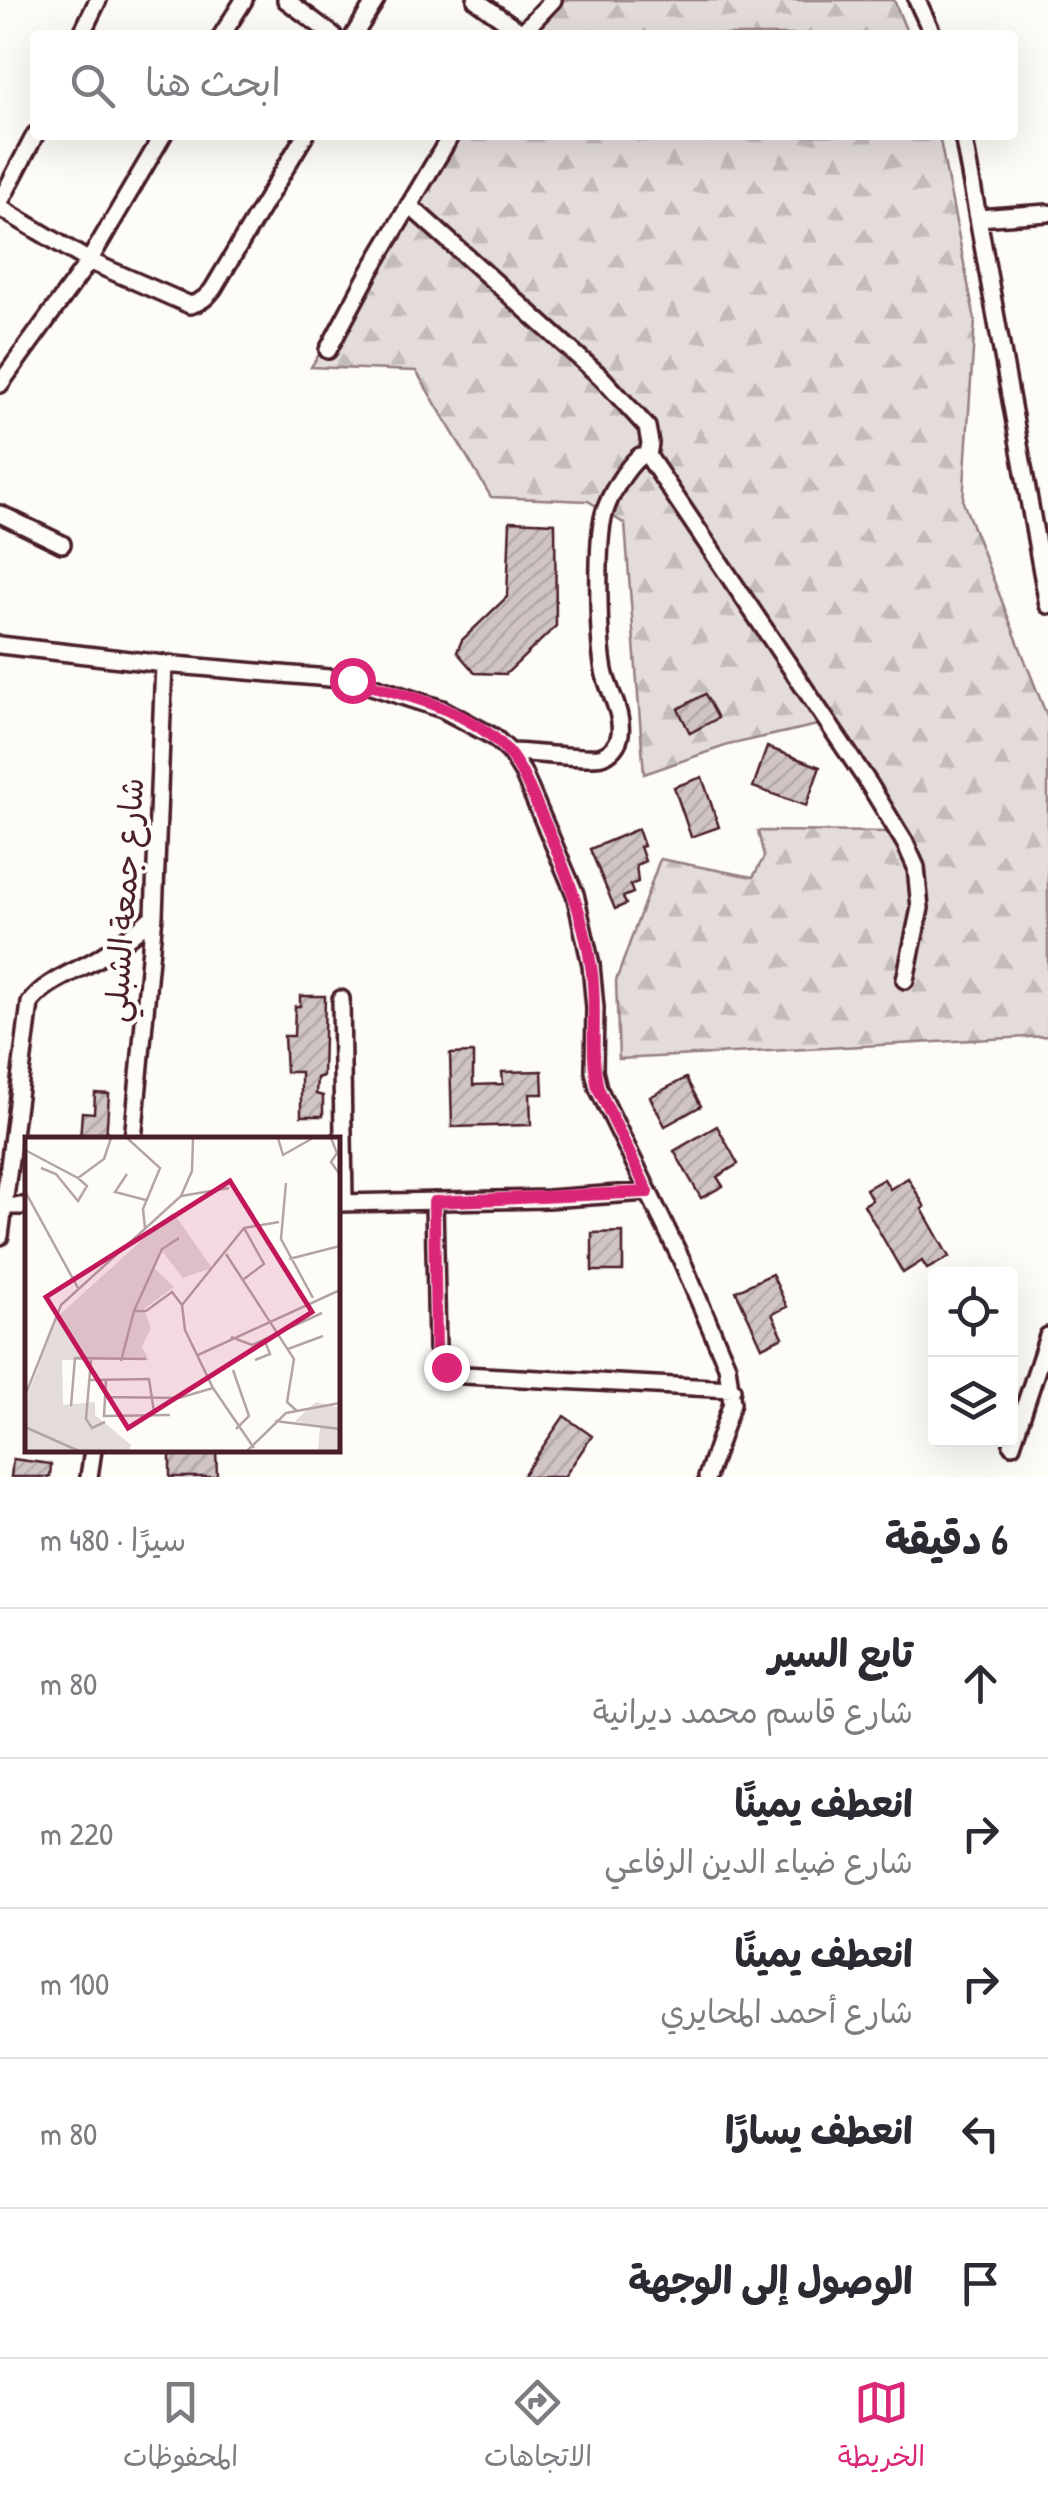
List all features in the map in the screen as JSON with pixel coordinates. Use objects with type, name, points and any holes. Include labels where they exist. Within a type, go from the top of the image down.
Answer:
[{"type":"street","points":[[83,30],[98,0]]},
{"type":"street","points":[[225,30],[244,0]]},
{"type":"street","points":[[286,0],[326,30]]},
{"type":"street","points":[[357,30],[376,0]]},
{"type":"street","points":[[476,0],[516,30]]},
{"type":"street","points":[[525,30],[553,0]]},
{"type":"street","points":[[917,0],[931,30]]},
{"type":"street","points":[[32,140],[0,204],[89,261],[190,304],[207,298],[303,140]]},
{"type":"street","points":[[0,384],[89,261],[160,140]]},
{"type":"street","points":[[328,350],[447,140]]},
{"type":"street","points":[[964,140],[1048,605]]},
{"type":"street","points":[[409,205],[601,377],[646,427],[648,456]]},
{"type":"street","points":[[978,218],[1048,213]]},
{"type":"street","points":[[510,752],[554,752],[595,758],[609,752],[618,742],[620,720],[605,674],[600,638],[602,525],[610,500],[632,462],[648,456],[870,784],[905,843],[916,866],[920,908],[905,980]]},
{"type":"street","points":[[0,514],[62,544]]},
{"type":"street","points":[[0,645],[352,680],[463,718],[510,752],[575,894],[591,965],[598,1088],[715,1334],[732,1389],[728,1421],[707,1477]]},
{"type":"street","name":"شارع جمعة الشبلي","points":[[134,1137],[154,915],[164,664]]},
{"type":"street","points":[[0,1236],[8,1102],[32,998],[99,958],[154,915]]},
{"type":"street","points":[[341,1000],[341,1202],[434,1202],[648,1192]]},
{"type":"street","points":[[434,1202],[436,1348],[446,1367],[464,1375],[527,1381],[732,1389]]},
{"type":"street","points":[[1018,1427],[1048,1336]]},
{"type":"street","points":[[89,1477],[93,1452]]},
{"type":"green space","points":[[543,0],[894,0],[906,30],[524,30]]},
{"type":"green space","points":[[455,140],[940,140],[975,320],[963,502],[1048,719],[1048,1036],[619,1059],[616,981],[660,859],[753,877],[764,857],[758,831],[900,832],[822,724],[728,745],[644,774],[625,524],[588,501],[491,497],[416,371],[311,367]]},
{"type":"building","points":[[510,521],[555,523],[556,626],[506,674],[475,673],[457,652],[462,640],[507,597]]},
{"type":"building","points":[[705,694],[718,718],[690,733],[678,709]]},
{"type":"building","points":[[767,747],[820,767],[806,806],[753,787]]},
{"type":"building","points":[[702,777],[719,827],[691,837],[674,787]]},
{"type":"building","points":[[638,829],[645,861],[636,865],[638,882],[630,885],[633,893],[623,897],[626,904],[615,909],[590,849]]},
{"type":"building","points":[[300,996],[325,996],[323,1076],[317,1078],[316,1094],[323,1096],[323,1116],[301,1116],[301,1072],[286,1072],[284,1036],[294,1036],[295,1006],[300,1006]]},
{"type":"building","points":[[473,1053],[473,1085],[503,1084],[502,1072],[542,1071],[543,1094],[530,1094],[531,1125],[452,1127],[450,1054]]},
{"type":"building","points":[[686,1078],[701,1106],[665,1126],[650,1097]]},
{"type":"building","points":[[95,1093],[109,1094],[106,1137],[80,1137],[82,1112],[94,1113]]},
{"type":"building","points":[[717,1126],[738,1164],[717,1177],[723,1186],[701,1198],[674,1151]]},
{"type":"building","points":[[908,1178],[949,1257],[927,1269],[922,1261],[903,1273],[864,1205],[872,1200],[866,1189],[884,1179],[890,1189]]},
{"type":"building","points":[[623,1232],[623,1271],[592,1271],[592,1233]]},
{"type":"building","points":[[772,1274],[787,1307],[772,1314],[783,1337],[762,1347],[736,1291]]},
{"type":"building","points":[[564,1416],[592,1436],[564,1477],[522,1477]]},
{"type":"building","points":[[170,1452],[216,1452],[217,1477],[170,1477]]},
{"type":"building","points":[[13,1459],[51,1464],[50,1477],[11,1477]]},
{"type":"route","points":[[352,680],[463,718],[510,752],[575,894],[594,987],[594,1070],[598,1088],[648,1192],[434,1202],[436,1348],[446,1367]]}]
